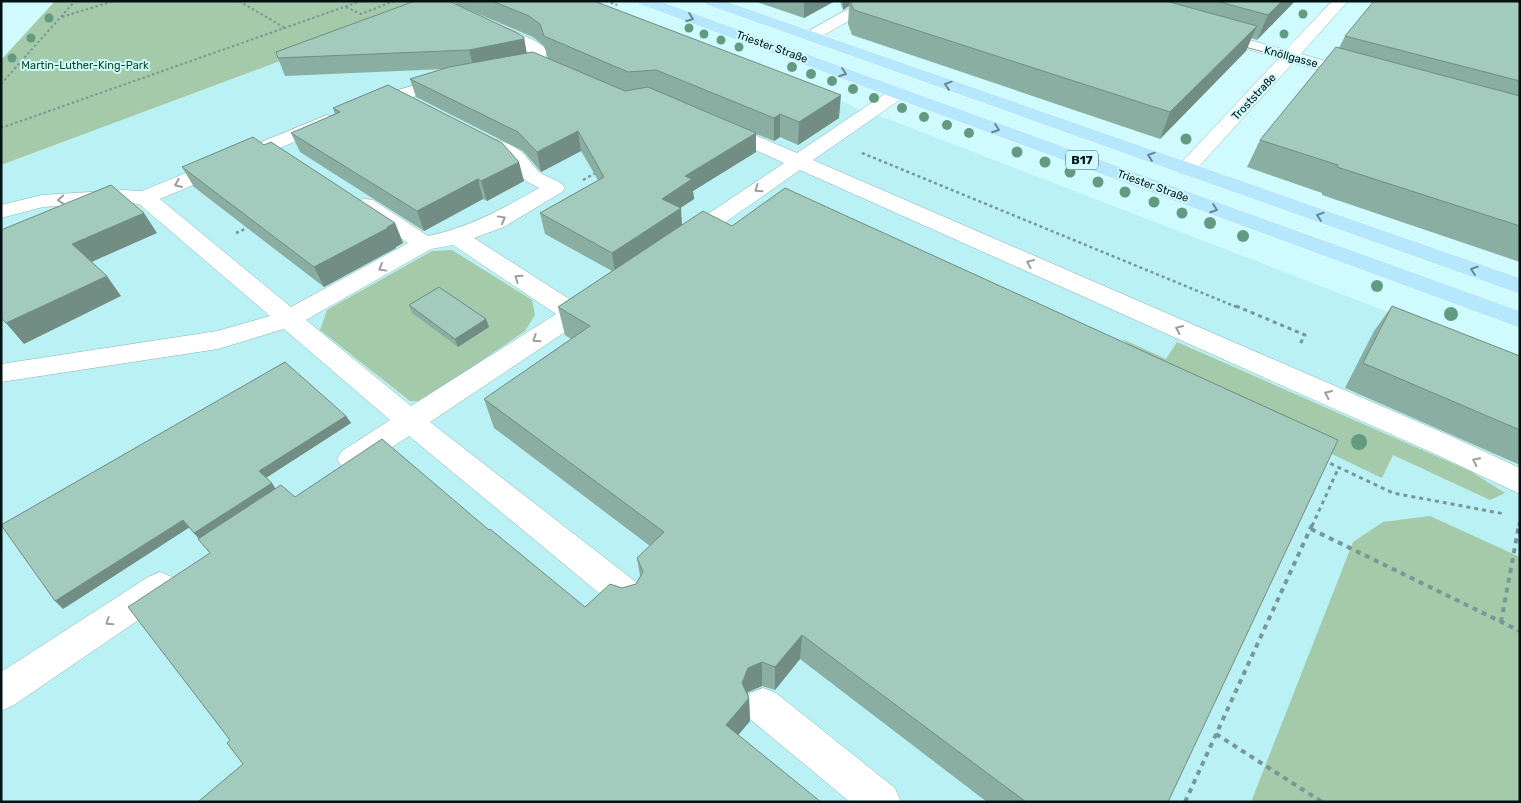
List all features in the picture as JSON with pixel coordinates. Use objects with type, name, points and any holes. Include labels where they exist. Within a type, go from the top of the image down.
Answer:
[{"type":"main road","name":"Triester Straße","points":[[644,1],[1520,320]]},
{"type":"main road","name":"Triester Straße","points":[[710,1],[1520,286]]},
{"type":"street","points":[[811,36],[874,1]]},
{"type":"street","name":"Troststraße","points":[[1186,169],[1292,57],[1341,1]]},
{"type":"street","points":[[481,23],[526,43],[538,51],[530,63],[583,81]]},
{"type":"street","name":"Knöllgasse","points":[[1195,30],[1372,79]]},
{"type":"street","points":[[1,212],[42,201],[123,196],[145,198],[280,150],[347,113],[463,76]]},
{"type":"street","points":[[662,255],[898,93]]},
{"type":"street","points":[[396,96],[421,109]]},
{"type":"street","points":[[702,119],[1444,445],[1520,482]]},
{"type":"street","points":[[1,373],[218,340],[289,319],[424,244],[457,237],[496,222],[555,188],[533,176],[515,157],[472,135]]},
{"type":"street","points":[[351,196],[424,244]]},
{"type":"street","points":[[145,198],[410,421],[629,597]]},
{"type":"street","points":[[457,237],[574,314]]},
{"type":"street","points":[[327,476],[615,288]]},
{"type":"street","points":[[1,693],[178,575]]},
{"type":"street","points":[[762,706],[881,802]]},
{"type":"path","points":[[1,84],[75,1]]},
{"type":"path","points":[[62,17],[114,1]]},
{"type":"path","points":[[239,1],[285,28]]},
{"type":"path","points":[[1,128],[361,1]]},
{"type":"path","points":[[346,7],[361,14],[394,1]]},
{"type":"path","points":[[858,152],[1305,335],[1297,349]]},
{"type":"path","points":[[576,185],[601,169]]},
{"type":"path","points":[[1321,459],[1393,493],[1510,515]]},
{"type":"path","points":[[1185,802],[1339,467]]},
{"type":"path","points":[[1501,622],[1520,520]]},
{"type":"path","points":[[1311,528],[1520,631]]},
{"type":"path","points":[[1216,734],[1322,802]]},
{"type":"shaded area","points":[[441,1],[580,1],[848,104],[868,114],[888,119],[1520,363],[1520,802],[1,802],[1,165]]},
{"type":"green space","name":"Martin-Luther-King-Park","points":[[55,1],[441,1],[1,165],[1,60]]},
{"type":"green space","points":[[452,250],[532,300],[535,315],[525,331],[422,401],[410,401],[320,330],[327,310],[432,251]]},
{"type":"green space","points":[[1120,338],[1166,359],[1177,342],[1470,471],[1505,493],[1490,500],[1393,455],[1382,478],[1176,379]]},
{"type":"green space","points":[[1430,516],[1520,557],[1520,802],[1251,802],[1353,542],[1383,522]]},
{"type":"building","points":[[415,1],[449,1],[515,32],[524,37],[524,39],[469,50],[278,58],[276,52]]},
{"type":"building","points":[[492,1],[594,1],[841,95],[799,122],[780,114],[774,118],[656,70],[628,72],[544,36],[540,24],[529,16]]},
{"type":"building","points":[[850,1],[1166,1],[1257,26],[1170,112],[854,10]]},
{"type":"building","points":[[1216,1],[1282,1],[1268,15]]},
{"type":"building","points":[[1374,1],[1520,1],[1520,81],[1345,36]]},
{"type":"building","points":[[1336,47],[1520,96],[1520,226],[1260,140]]},
{"type":"building","points":[[533,52],[625,91],[648,87],[756,133],[685,176],[692,179],[662,199],[681,208],[612,253],[540,213],[604,177],[578,131],[537,152],[518,132],[410,79],[449,67]]},
{"type":"building","points":[[388,85],[502,143],[519,162],[481,181],[478,179],[417,211],[291,133],[340,112],[333,108]]},
{"type":"building","points":[[253,137],[264,145],[271,142],[395,223],[314,267],[182,167]]},
{"type":"building","points":[[111,185],[144,213],[72,244],[107,276],[6,323],[1,318],[1,230]]},
{"type":"building","points":[[785,188],[1338,440],[1168,802],[1026,802],[802,635],[775,667],[762,662],[748,668],[742,683],[749,698],[726,725],[821,802],[200,802],[243,764],[227,743],[230,740],[128,607],[210,553],[198,539],[281,485],[295,497],[382,439],[489,530],[585,607],[610,584],[622,588],[636,584],[643,572],[637,558],[664,532],[484,399],[590,326],[558,307],[703,211],[732,226]]},
{"type":"building","points":[[439,287],[486,319],[455,339],[409,305]]},
{"type":"building","points":[[1392,306],[1520,356],[1520,430],[1363,363]]},
{"type":"building","points":[[285,362],[346,416],[259,471],[272,483],[194,533],[183,520],[55,601],[1,525]]},
{"type":"tram line","points":[[1234,44],[1333,71]]}]
